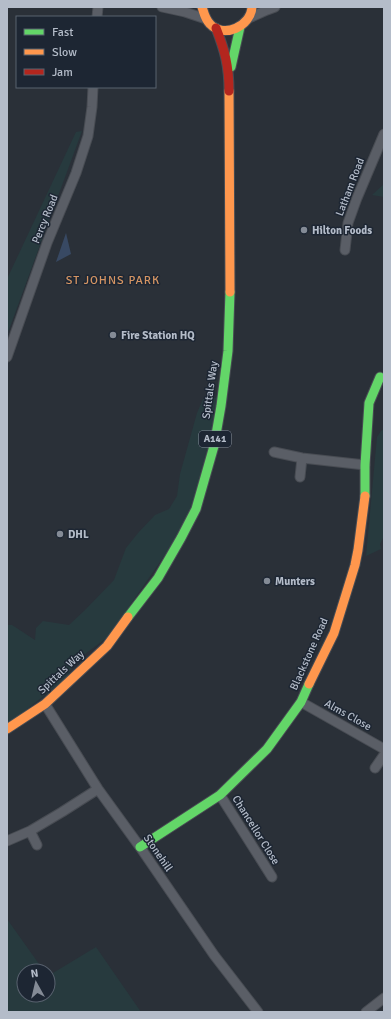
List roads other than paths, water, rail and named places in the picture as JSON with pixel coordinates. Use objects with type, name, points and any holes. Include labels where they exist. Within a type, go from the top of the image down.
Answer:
[{"type":"main road","name":"A141","points":[[202,7],[206,19],[216,28],[224,48],[229,72]]},
{"type":"main road","points":[[216,28],[232,30],[240,27],[249,18],[252,7]]},
{"type":"main road","name":"A141","points":[[229,72],[240,27]]},
{"type":"main road","name":"Spittals Way","points":[[7,729],[44,704],[108,646],[158,578],[196,509],[214,446],[222,406],[228,351],[230,288],[229,72]]},
{"type":"main road","name":"Blackstone Road","points":[[140,847],[220,795],[267,748],[301,702],[334,633],[355,565],[365,496],[365,466],[369,403],[380,377]]},
{"type":"street","points":[[162,7],[185,12],[206,19]]},
{"type":"street","points":[[249,18],[275,7]]},
{"type":"street","name":"Percy Road","points":[[7,357],[47,243],[76,173],[88,136],[93,88]]},
{"type":"street","name":"Latham Road","points":[[344,250],[348,223],[356,198],[384,134]]},
{"type":"street","points":[[274,452],[302,458],[365,466]]},
{"type":"street","points":[[300,477],[302,458]]},
{"type":"street","name":"Alms Close","points":[[301,702],[384,749]]},
{"type":"street","name":"Stonehill","points":[[44,704],[98,789],[140,847],[214,956],[258,1012]]},
{"type":"street","points":[[375,768],[384,755]]},
{"type":"street","points":[[7,841],[30,831],[98,789]]},
{"type":"street","name":"Chancellor Close","points":[[220,795],[272,877]]},
{"type":"street","points":[[30,831],[37,845]]},
{"type":"street","points":[[366,1012],[384,998]]},
{"type":"water","points":[[66,233],[71,254],[56,262]]},
{"type":"place","name":"Hilton Foods","points":[[304,230]]},
{"type":"place","name":"Fire Station HQ","points":[[113,335]]},
{"type":"place","name":"DHL","points":[[60,534]]},
{"type":"place","name":"Munters","points":[[267,581]]},
{"type":"district","name":"ST JOHNS PARK","points":[[113,280]]}]
